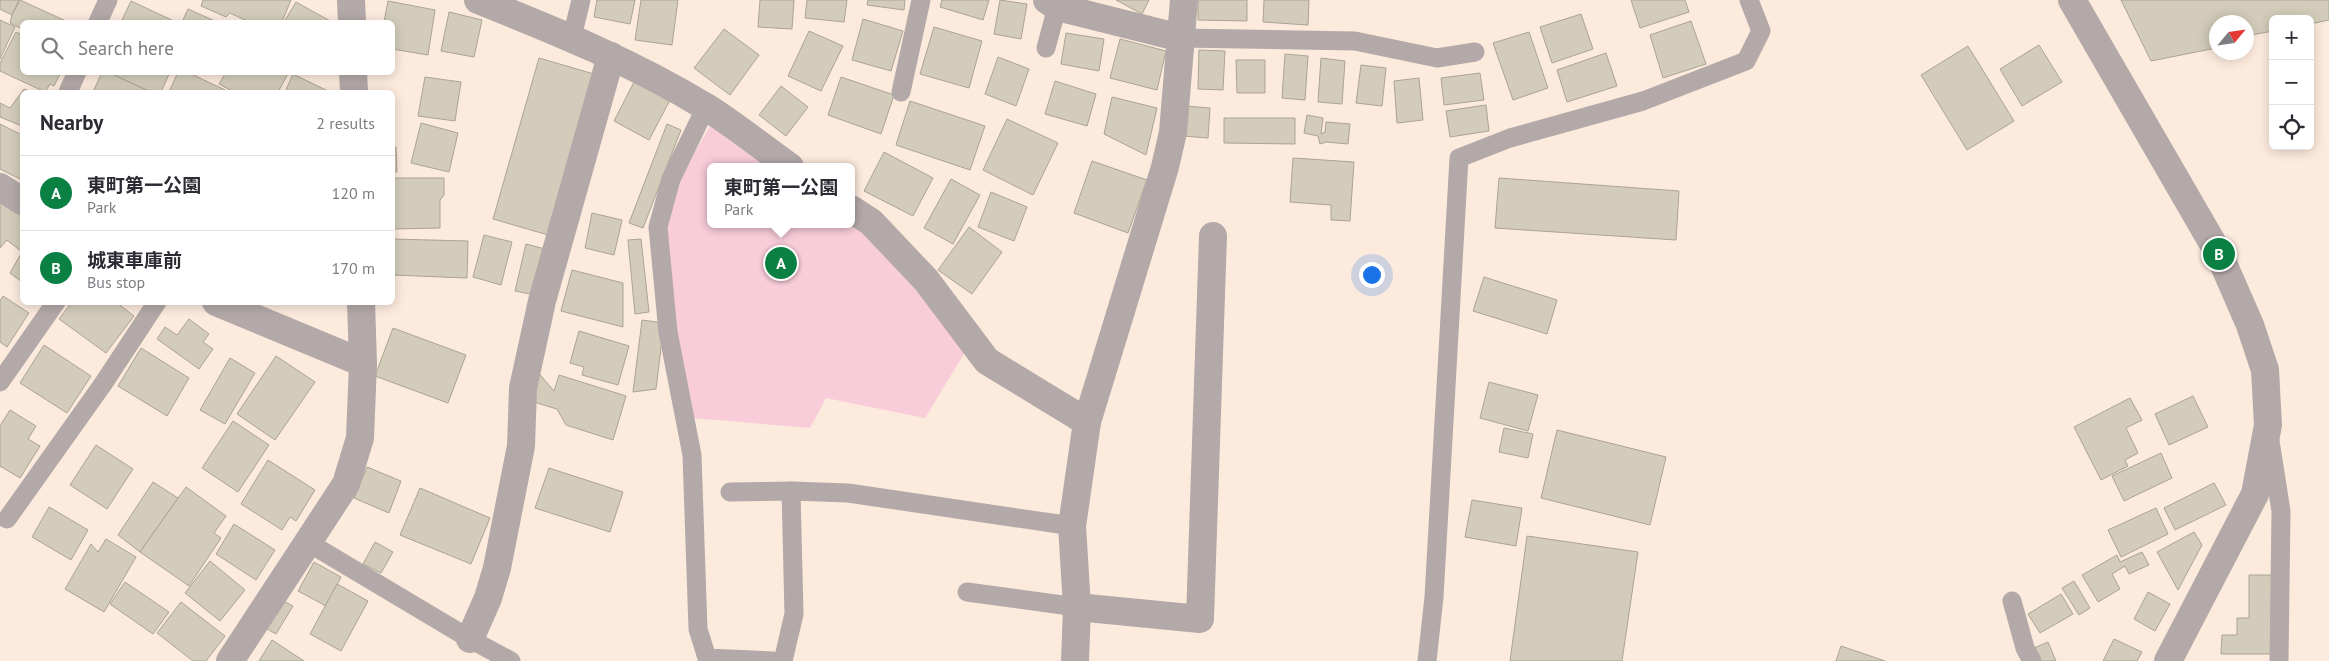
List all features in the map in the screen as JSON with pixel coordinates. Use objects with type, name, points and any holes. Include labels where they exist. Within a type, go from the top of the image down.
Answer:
[{"type":"street","points":[[351,0],[352,20]]},
{"type":"street","points":[[478,0],[612,56],[706,107],[784,163]]},
{"type":"street","points":[[1075,661],[1077,607],[1072,526],[1087,422],[1171,141],[1184,0]]},
{"type":"street","points":[[2072,0],[2219,254],[2250,325],[2265,370],[2268,425],[2255,494],[2168,661]]},
{"type":"street","points":[[1052,4],[1180,38]]},
{"type":"street","points":[[470,639],[488,598],[497,568],[521,446],[525,379],[542,301],[612,56]]},
{"type":"street","points":[[353,75],[354,90]]},
{"type":"street","points":[[0,186],[20,200]]},
{"type":"street","points":[[855,211],[871,222],[926,280],[987,361],[1087,422]]},
{"type":"street","points":[[1077,607],[1200,619],[1213,236]]},
{"type":"street","points":[[223,305],[363,363]]},
{"type":"street","points":[[230,661],[346,484],[360,438],[363,363],[361,305]]},
{"type":"lane","points":[[99,20],[108,0]]},
{"type":"lane","points":[[572,38],[582,0]]},
{"type":"lane","points":[[902,92],[921,0]]},
{"type":"lane","points":[[1427,661],[1434,597],[1459,158],[1510,138],[1643,100],[1746,61],[1761,30],[1749,0]]},
{"type":"lane","points":[[1046,48],[1052,4]]},
{"type":"lane","points":[[1180,38],[1355,41],[1437,58],[1475,52]]},
{"type":"lane","points":[[69,90],[76,75]]},
{"type":"lane","points":[[706,107],[671,179],[658,227],[668,332],[692,455],[698,629],[707,660],[773,661]]},
{"type":"lane","points":[[0,382],[54,305]]},
{"type":"lane","points":[[7,519],[103,384],[154,305]]},
{"type":"lane","points":[[2268,425],[2281,511],[2279,661]]},
{"type":"lane","points":[[783,661],[794,614],[791,491]]},
{"type":"lane","points":[[730,492],[791,491],[848,493],[1072,526]]},
{"type":"lane","points":[[309,543],[470,639],[511,661]]},
{"type":"lane","points":[[967,592],[1077,607]]},
{"type":"lane","points":[[2012,601],[2025,648],[2032,661]]},
{"type":"shaded area","points":[[712,123],[768,163],[707,163],[707,228],[855,228],[855,225],[919,289],[965,352],[925,418],[826,398],[810,428],[693,418],[667,288],[664,237],[677,182]]},
{"type":"building","points":[[0,0],[19,0],[12,15],[0,9]]},
{"type":"building","points":[[20,0],[64,20],[20,20],[20,28],[10,23]]},
{"type":"building","points":[[203,0],[291,0],[283,20],[245,20],[230,13],[226,17],[201,6]]},
{"type":"building","points":[[597,0],[635,0],[630,24],[594,17]]},
{"type":"building","points":[[641,0],[678,0],[672,45],[635,40]]},
{"type":"building","points":[[760,0],[794,0],[792,29],[758,27]]},
{"type":"building","points":[[807,0],[847,0],[844,22],[805,18]]},
{"type":"building","points":[[868,0],[905,0],[904,10],[867,5]]},
{"type":"building","points":[[942,0],[989,0],[983,20],[940,7]]},
{"type":"building","points":[[1000,0],[1027,4],[1021,39],[994,34]]},
{"type":"building","points":[[1116,0],[1149,0],[1142,14]]},
{"type":"building","points":[[1198,0],[1247,0],[1247,21],[1198,20]]},
{"type":"building","points":[[1264,0],[1309,0],[1308,25],[1263,22]]},
{"type":"building","points":[[1631,0],[1685,0],[1689,12],[1640,28]]},
{"type":"building","points":[[2121,0],[2329,0],[2329,20],[2314,23],[2314,15],[2269,15],[2269,32],[2254,35],[2254,15],[2209,15],[2209,49],[2151,61]]},
{"type":"building","points":[[131,1],[172,20],[122,20]]},
{"type":"building","points":[[388,1],[435,10],[428,55],[395,50],[395,20],[384,20]]},
{"type":"building","points":[[296,2],[328,20],[285,20]]},
{"type":"building","points":[[188,9],[213,20],[183,20]]},
{"type":"building","points":[[449,12],[482,20],[474,57],[441,51]]},
{"type":"building","points":[[1581,14],[1593,49],[1552,63],[1540,27]]},
{"type":"building","points":[[863,19],[903,31],[891,71],[852,60]]},
{"type":"building","points":[[0,20],[15,27],[0,59]]},
{"type":"building","points":[[1691,21],[1706,64],[1663,78],[1650,35]]},
{"type":"building","points":[[934,27],[982,41],[969,88],[920,74]]},
{"type":"building","points":[[724,29],[759,55],[730,95],[694,68]]},
{"type":"building","points":[[809,31],[843,46],[821,91],[788,76]]},
{"type":"building","points":[[16,32],[20,34],[20,75],[60,75],[54,86],[50,84],[46,90],[41,90],[0,71],[0,63]]},
{"type":"building","points":[[1529,32],[1548,88],[1513,100],[1493,43]]},
{"type":"building","points":[[1066,33],[1104,39],[1099,71],[1061,64]]},
{"type":"building","points":[[1120,39],[1166,51],[1157,90],[1110,78]]},
{"type":"building","points":[[2039,45],[2062,82],[2022,106],[2000,69]]},
{"type":"building","points":[[1968,46],[2014,121],[1967,150],[1921,75]]},
{"type":"building","points":[[1199,50],[1225,51],[1223,90],[1198,89]]},
{"type":"building","points":[[1606,53],[1617,86],[1567,102],[1557,70]]},
{"type":"building","points":[[1285,54],[1308,56],[1305,100],[1282,98]]},
{"type":"building","points":[[998,57],[1029,69],[1016,106],[985,94]]},
{"type":"building","points":[[539,58],[601,76],[555,237],[493,219]]},
{"type":"building","points":[[1321,58],[1345,61],[1342,104],[1318,102]]},
{"type":"building","points":[[1236,60],[1265,60],[1265,93],[1237,93]]},
{"type":"building","points":[[1361,65],[1386,68],[1382,106],[1356,103]]},
{"type":"building","points":[[1480,73],[1484,100],[1444,105],[1441,78]]},
{"type":"building","points":[[101,75],[114,75],[147,90],[94,90]]},
{"type":"building","points":[[114,75],[169,75],[162,90],[147,90]]},
{"type":"building","points":[[177,75],[193,75],[225,90],[170,90]]},
{"type":"building","points":[[224,75],[287,75],[279,90],[230,90],[219,84]]},
{"type":"building","points":[[293,75],[295,75],[326,90],[286,90]]},
{"type":"building","points":[[425,77],[461,82],[455,121],[418,116]]},
{"type":"building","points":[[841,77],[894,95],[881,134],[828,115]]},
{"type":"building","points":[[1419,78],[1423,120],[1397,123],[1394,81]]},
{"type":"building","points":[[1055,81],[1096,94],[1087,126],[1045,114]]},
{"type":"building","points":[[634,82],[670,100],[649,140],[614,121]]},
{"type":"building","points":[[781,86],[808,107],[786,136],[759,115]]},
{"type":"building","points":[[20,94],[20,125],[0,117],[0,103],[10,108]]},
{"type":"building","points":[[1112,97],[1157,108],[1146,155],[1104,134]]},
{"type":"building","points":[[910,101],[985,126],[970,170],[896,145]]},
{"type":"building","points":[[1486,105],[1489,131],[1450,137],[1446,111]]},
{"type":"building","points":[[1185,106],[1210,108],[1208,138],[1183,136]]},
{"type":"building","points":[[1307,115],[1323,118],[1321,134],[1325,132],[1326,122],[1350,124],[1348,144],[1326,142],[1320,144],[1318,136],[1304,133]]},
{"type":"building","points":[[1224,118],[1295,118],[1295,144],[1224,143]]},
{"type":"building","points":[[1007,119],[1058,143],[1033,195],[983,170]]},
{"type":"building","points":[[421,123],[458,133],[449,172],[411,163]]},
{"type":"building","points":[[0,124],[20,134],[20,179],[0,169]]},
{"type":"building","points":[[667,124],[681,130],[643,228],[629,223]]},
{"type":"building","points":[[395,147],[396,147],[397,172],[395,172]]},
{"type":"building","points":[[884,152],[933,178],[913,216],[864,191]]},
{"type":"building","points":[[1293,158],[1354,162],[1350,221],[1331,220],[1331,205],[1290,202]]},
{"type":"building","points":[[1092,161],[1147,180],[1128,233],[1074,213]]},
{"type":"building","points":[[395,178],[444,178],[444,195],[440,200],[440,228],[395,229]]},
{"type":"building","points":[[1499,178],[1679,191],[1676,240],[1495,228]]},
{"type":"building","points":[[951,179],[980,195],[953,244],[924,228]]},
{"type":"building","points":[[991,192],[1027,207],[1014,241],[978,227]]},
{"type":"building","points":[[0,193],[20,208],[20,250],[7,240],[0,248]]},
{"type":"building","points":[[592,213],[622,220],[614,255],[585,248]]},
{"type":"building","points":[[969,227],[1002,252],[972,294],[938,270]]},
{"type":"building","points":[[484,235],[512,242],[501,285],[473,277]]},
{"type":"building","points":[[395,239],[468,241],[467,278],[395,275]]},
{"type":"building","points":[[641,239],[649,312],[635,314],[628,240]]},
{"type":"building","points":[[526,244],[545,249],[535,295],[515,291]]},
{"type":"building","points":[[20,256],[20,280],[10,273]]},
{"type":"building","points":[[572,270],[623,283],[623,327],[561,311]]},
{"type":"building","points":[[1484,277],[1557,300],[1547,334],[1473,311]]},
{"type":"building","points":[[3,296],[29,313],[7,347],[0,342],[0,301]]},
{"type":"building","points":[[70,305],[120,305],[134,316],[106,353],[59,319]]},
{"type":"building","points":[[189,319],[209,334],[203,342],[213,349],[199,369],[157,339],[165,327],[177,335]]},
{"type":"building","points":[[642,320],[664,323],[656,389],[633,392]]},
{"type":"building","points":[[393,328],[466,355],[448,403],[375,376]]},
{"type":"building","points":[[579,331],[629,346],[618,385],[582,375],[584,367],[570,363]]},
{"type":"building","points":[[44,345],[91,376],[67,413],[20,383]]},
{"type":"building","points":[[141,348],[189,378],[167,416],[118,386]]},
{"type":"building","points":[[276,356],[315,382],[275,440],[237,414]]},
{"type":"building","points":[[230,358],[255,373],[225,424],[200,410]]},
{"type":"building","points":[[536,370],[554,391],[559,375],[626,396],[613,440],[566,425],[557,409],[527,400]]},
{"type":"building","points":[[1489,382],[1538,395],[1528,431],[1480,418]]},
{"type":"building","points":[[2193,396],[2208,427],[2169,445],[2155,414]]},
{"type":"building","points":[[2130,398],[2142,420],[2126,428],[2138,453],[2125,460],[2128,466],[2101,480],[2074,427]]},
{"type":"building","points":[[10,410],[36,426],[28,439],[40,446],[20,478],[0,466],[0,426]]},
{"type":"building","points":[[233,421],[269,445],[238,492],[202,468]]},
{"type":"building","points":[[1504,428],[1533,434],[1528,458],[1499,452]]},
{"type":"building","points":[[1557,430],[1666,457],[1650,525],[1541,498]]},
{"type":"building","points":[[96,445],[133,469],[107,509],[70,485]]},
{"type":"building","points":[[2161,453],[2172,478],[2124,501],[2112,476]]},
{"type":"building","points":[[268,460],[315,490],[296,521],[290,517],[282,530],[241,504]]},
{"type":"building","points":[[367,467],[401,481],[389,513],[354,498]]},
{"type":"building","points":[[549,468],[623,492],[610,532],[535,508]]},
{"type":"building","points":[[153,482],[178,498],[140,552],[118,535]]},
{"type":"building","points":[[2214,483],[2226,505],[2175,530],[2164,508]]},
{"type":"building","points":[[186,487],[226,516],[214,533],[221,538],[189,586],[140,552]]},
{"type":"building","points":[[420,488],[490,518],[471,564],[400,535]]},
{"type":"building","points":[[1472,500],[1522,508],[1516,546],[1465,537]]},
{"type":"building","points":[[49,507],[88,530],[71,560],[32,537]]},
{"type":"building","points":[[2156,508],[2168,534],[2121,557],[2108,530]]},
{"type":"building","points":[[234,524],[275,550],[256,580],[216,554]]},
{"type":"building","points":[[2194,532],[2202,545],[2178,590],[2157,552]]},
{"type":"building","points":[[1527,536],[1638,552],[1622,661],[1510,661]]},
{"type":"building","points":[[106,539],[136,557],[104,612],[65,589],[91,544],[98,552]]},
{"type":"building","points":[[375,542],[393,552],[381,573],[363,564]]},
{"type":"building","points":[[2142,552],[2149,565],[2129,574],[2125,566],[2112,574],[2120,589],[2098,602],[2082,575],[2117,555],[2120,562]]},
{"type":"building","points":[[210,561],[245,590],[220,621],[185,593]]},
{"type":"building","points":[[314,562],[341,577],[326,606],[298,591]]},
{"type":"building","points":[[2249,575],[2275,575],[2275,654],[2221,654],[2222,635],[2237,635],[2237,618],[2249,618]]},
{"type":"building","points":[[2074,581],[2090,608],[2079,615],[2062,588]]},
{"type":"building","points":[[125,582],[169,612],[153,634],[110,604]]},
{"type":"building","points":[[337,584],[368,601],[341,651],[310,634]]},
{"type":"building","points":[[2148,592],[2170,604],[2155,631],[2134,619]]},
{"type":"building","points":[[2061,594],[2073,614],[2040,633],[2028,614]]},
{"type":"building","points":[[278,598],[293,606],[276,634],[262,626]]},
{"type":"building","points":[[181,602],[225,636],[206,661],[193,661],[157,633]]},
{"type":"building","points":[[2114,639],[2142,652],[2137,661],[2103,661]]},
{"type":"building","points":[[272,640],[304,661],[259,661]]},
{"type":"building","points":[[2048,642],[2056,661],[2040,661],[2034,648]]},
{"type":"building","points":[[1841,646],[1885,661],[1836,661]]},
{"type":"place","name":"城東車庫前","points":[[2219,254]]},
{"type":"place","name":"東町第一公園","points":[[781,263]]}]
